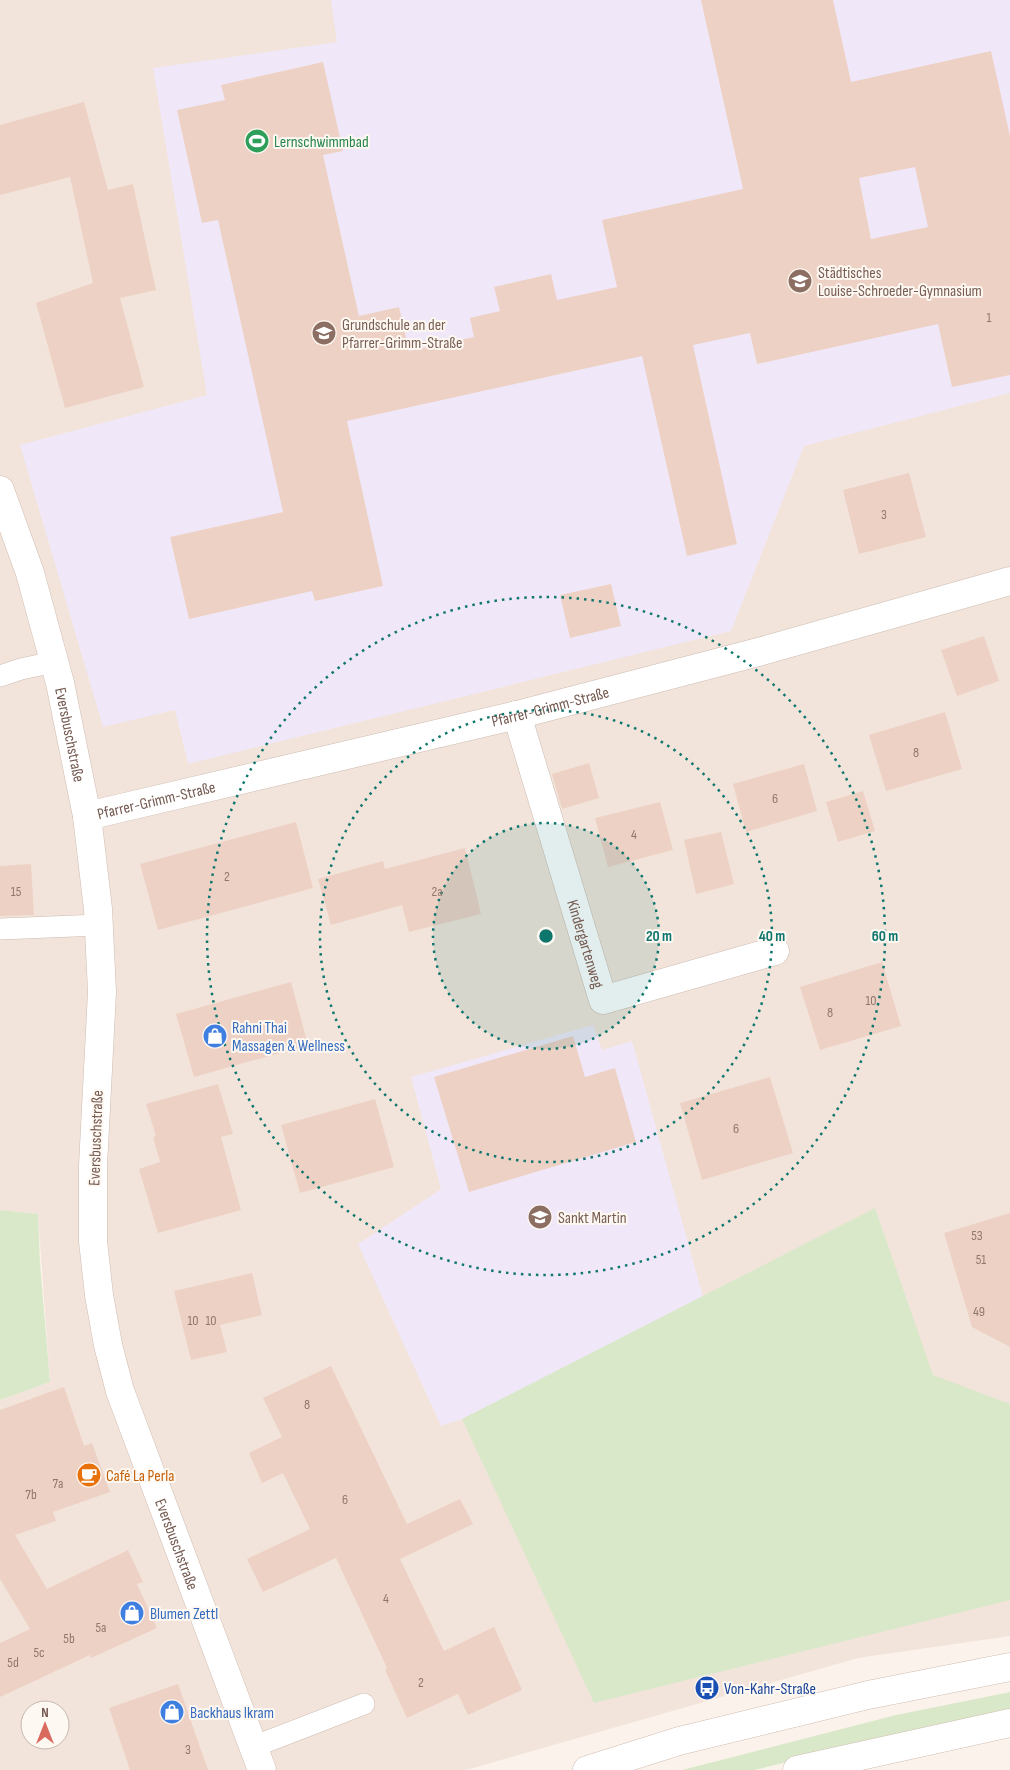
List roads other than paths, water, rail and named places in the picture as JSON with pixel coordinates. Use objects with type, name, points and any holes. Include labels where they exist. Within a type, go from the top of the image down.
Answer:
[{"type":"main road","name":"Eversbuschstraße","points":[[0,490],[30,573],[54,662],[68,716],[87,816],[99,925],[102,992],[93,1166],[93,1241],[106,1336],[120,1391],[257,1758]]},
{"type":"main road","name":"Pfarrer-Grimm-Straße","points":[[87,816],[517,715],[762,651],[1010,581]]},
{"type":"main road","name":"Kindergartenweg","points":[[517,715],[603,1000],[775,951]]},
{"type":"main road","points":[[587,1770],[679,1740],[868,1695],[1010,1667]]},
{"type":"main road","points":[[797,1770],[1010,1723]]},
{"type":"lane","points":[[0,676],[54,662]]},
{"type":"lane","points":[[0,929],[99,925]]},
{"type":"lane","points":[[257,1758],[364,1704]]},
{"type":"place","name":"Lernschwimmbad","points":[[257,141]]},
{"type":"place","name":"Städtisches Louise-Schroeder-Gymnasium","points":[[800,281]]},
{"type":"place","name":"Grundschule an der Pfarrer-Grimm-Straße","points":[[324,333]]},
{"type":"place","name":"Rahni Thai Massagen & Wellness","points":[[215,1036]]},
{"type":"place","name":"Sankt Martin","points":[[540,1217]]},
{"type":"place","name":"Café La Perla","points":[[89,1475]]},
{"type":"place","name":"Blumen Zettl","points":[[132,1613]]},
{"type":"place","name":"Von-Kahr-Straße","points":[[707,1688]]},
{"type":"place","name":"Backhaus Ikram","points":[[172,1712]]}]
